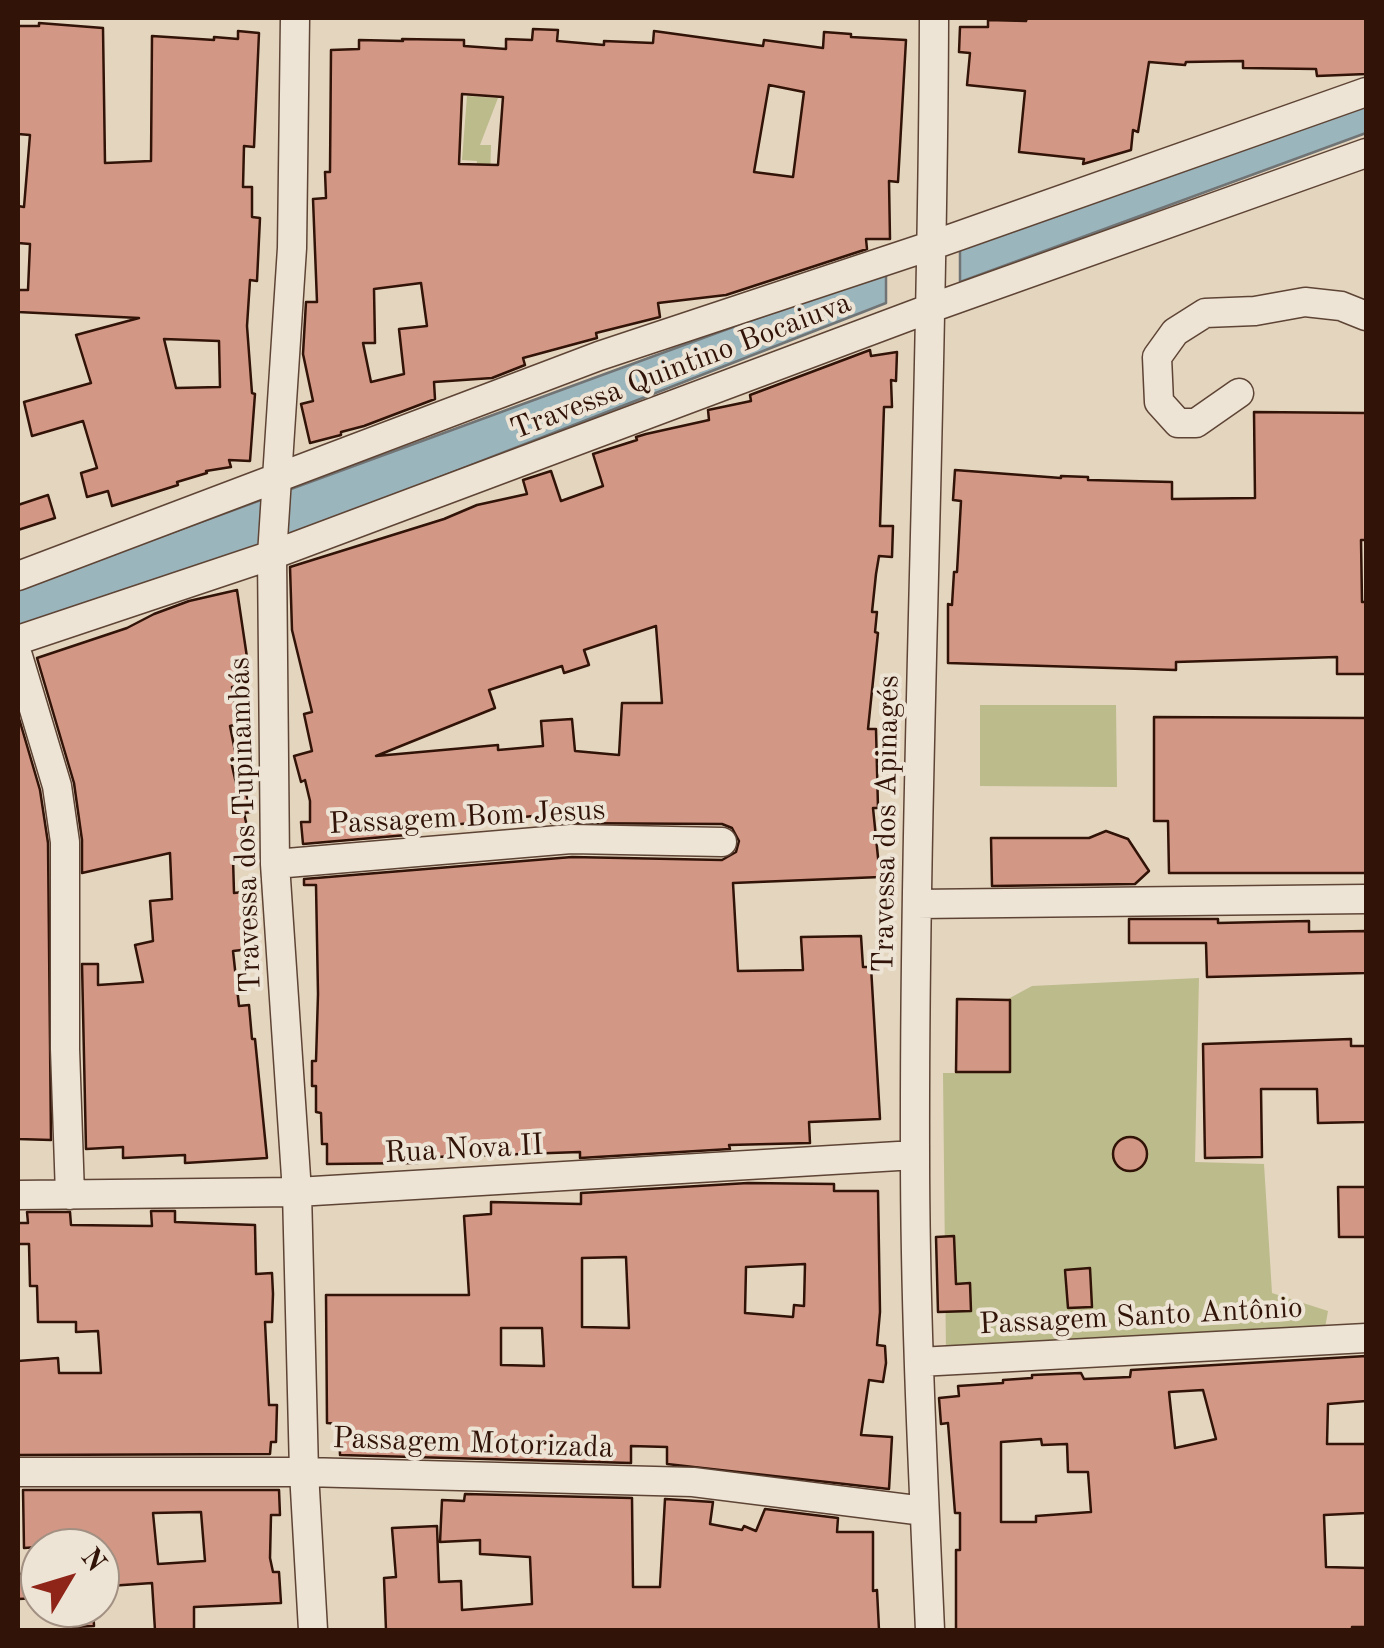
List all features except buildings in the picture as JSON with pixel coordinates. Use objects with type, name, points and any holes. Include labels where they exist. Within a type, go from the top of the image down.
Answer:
[{"type":"street","name":"Travessa dos Tupinambás","points":[[295,18],[292,248],[272,555],[276,864],[297,1192],[304,1472],[313,1630]]},
{"type":"street","name":"Travessa dos Apinagés","points":[[930,1630],[915,1155],[917,904],[934,245],[934,18]]},
{"type":"street","name":"Travessa Quintino Bocaiuva","points":[[18,576],[599,356],[934,245],[1366,92]]},
{"type":"street","name":"Travessa Quintino Bocaiuva","points":[[18,640],[272,555],[931,308],[1366,152]]},
{"type":"street","points":[[1239,393],[1196,423],[1178,423],[1159,402],[1156,357],[1174,332],[1205,312],[1255,311],[1305,302],[1341,306],[1366,316]]},
{"type":"street","points":[[18,656],[57,786],[65,842],[70,1195]]},
{"type":"street","name":"Passagem Bom Jesus","points":[[276,864],[570,839],[722,842]]},
{"type":"street","points":[[917,904],[1366,899]]},
{"type":"street","name":"Rua Nova II","points":[[18,1195],[297,1192],[915,1155]]},
{"type":"street","name":"Passagem Santo Antônio","points":[[919,1362],[1366,1338]]},
{"type":"street","name":"Passagem Motorizada","points":[[18,1472],[304,1472],[692,1482],[924,1511]]},
{"type":"shaded area","points":[[467,96],[498,98],[480,145],[491,145],[490,181],[476,180],[477,161],[462,160]]},
{"type":"shaded area","points":[[980,705],[1116,705],[1117,787],[980,786]]},
{"type":"shaded area","points":[[1199,978],[1195,1162],[1264,1164],[1272,1293],[1328,1311],[1325,1328],[946,1355],[943,1073],[1011,1073],[1008,999],[1032,986]]},
{"type":"water","points":[[1366,101],[1366,133],[960,282],[960,245]]},
{"type":"water","points":[[886,271],[886,303],[287,537],[18,629],[18,589]]}]
